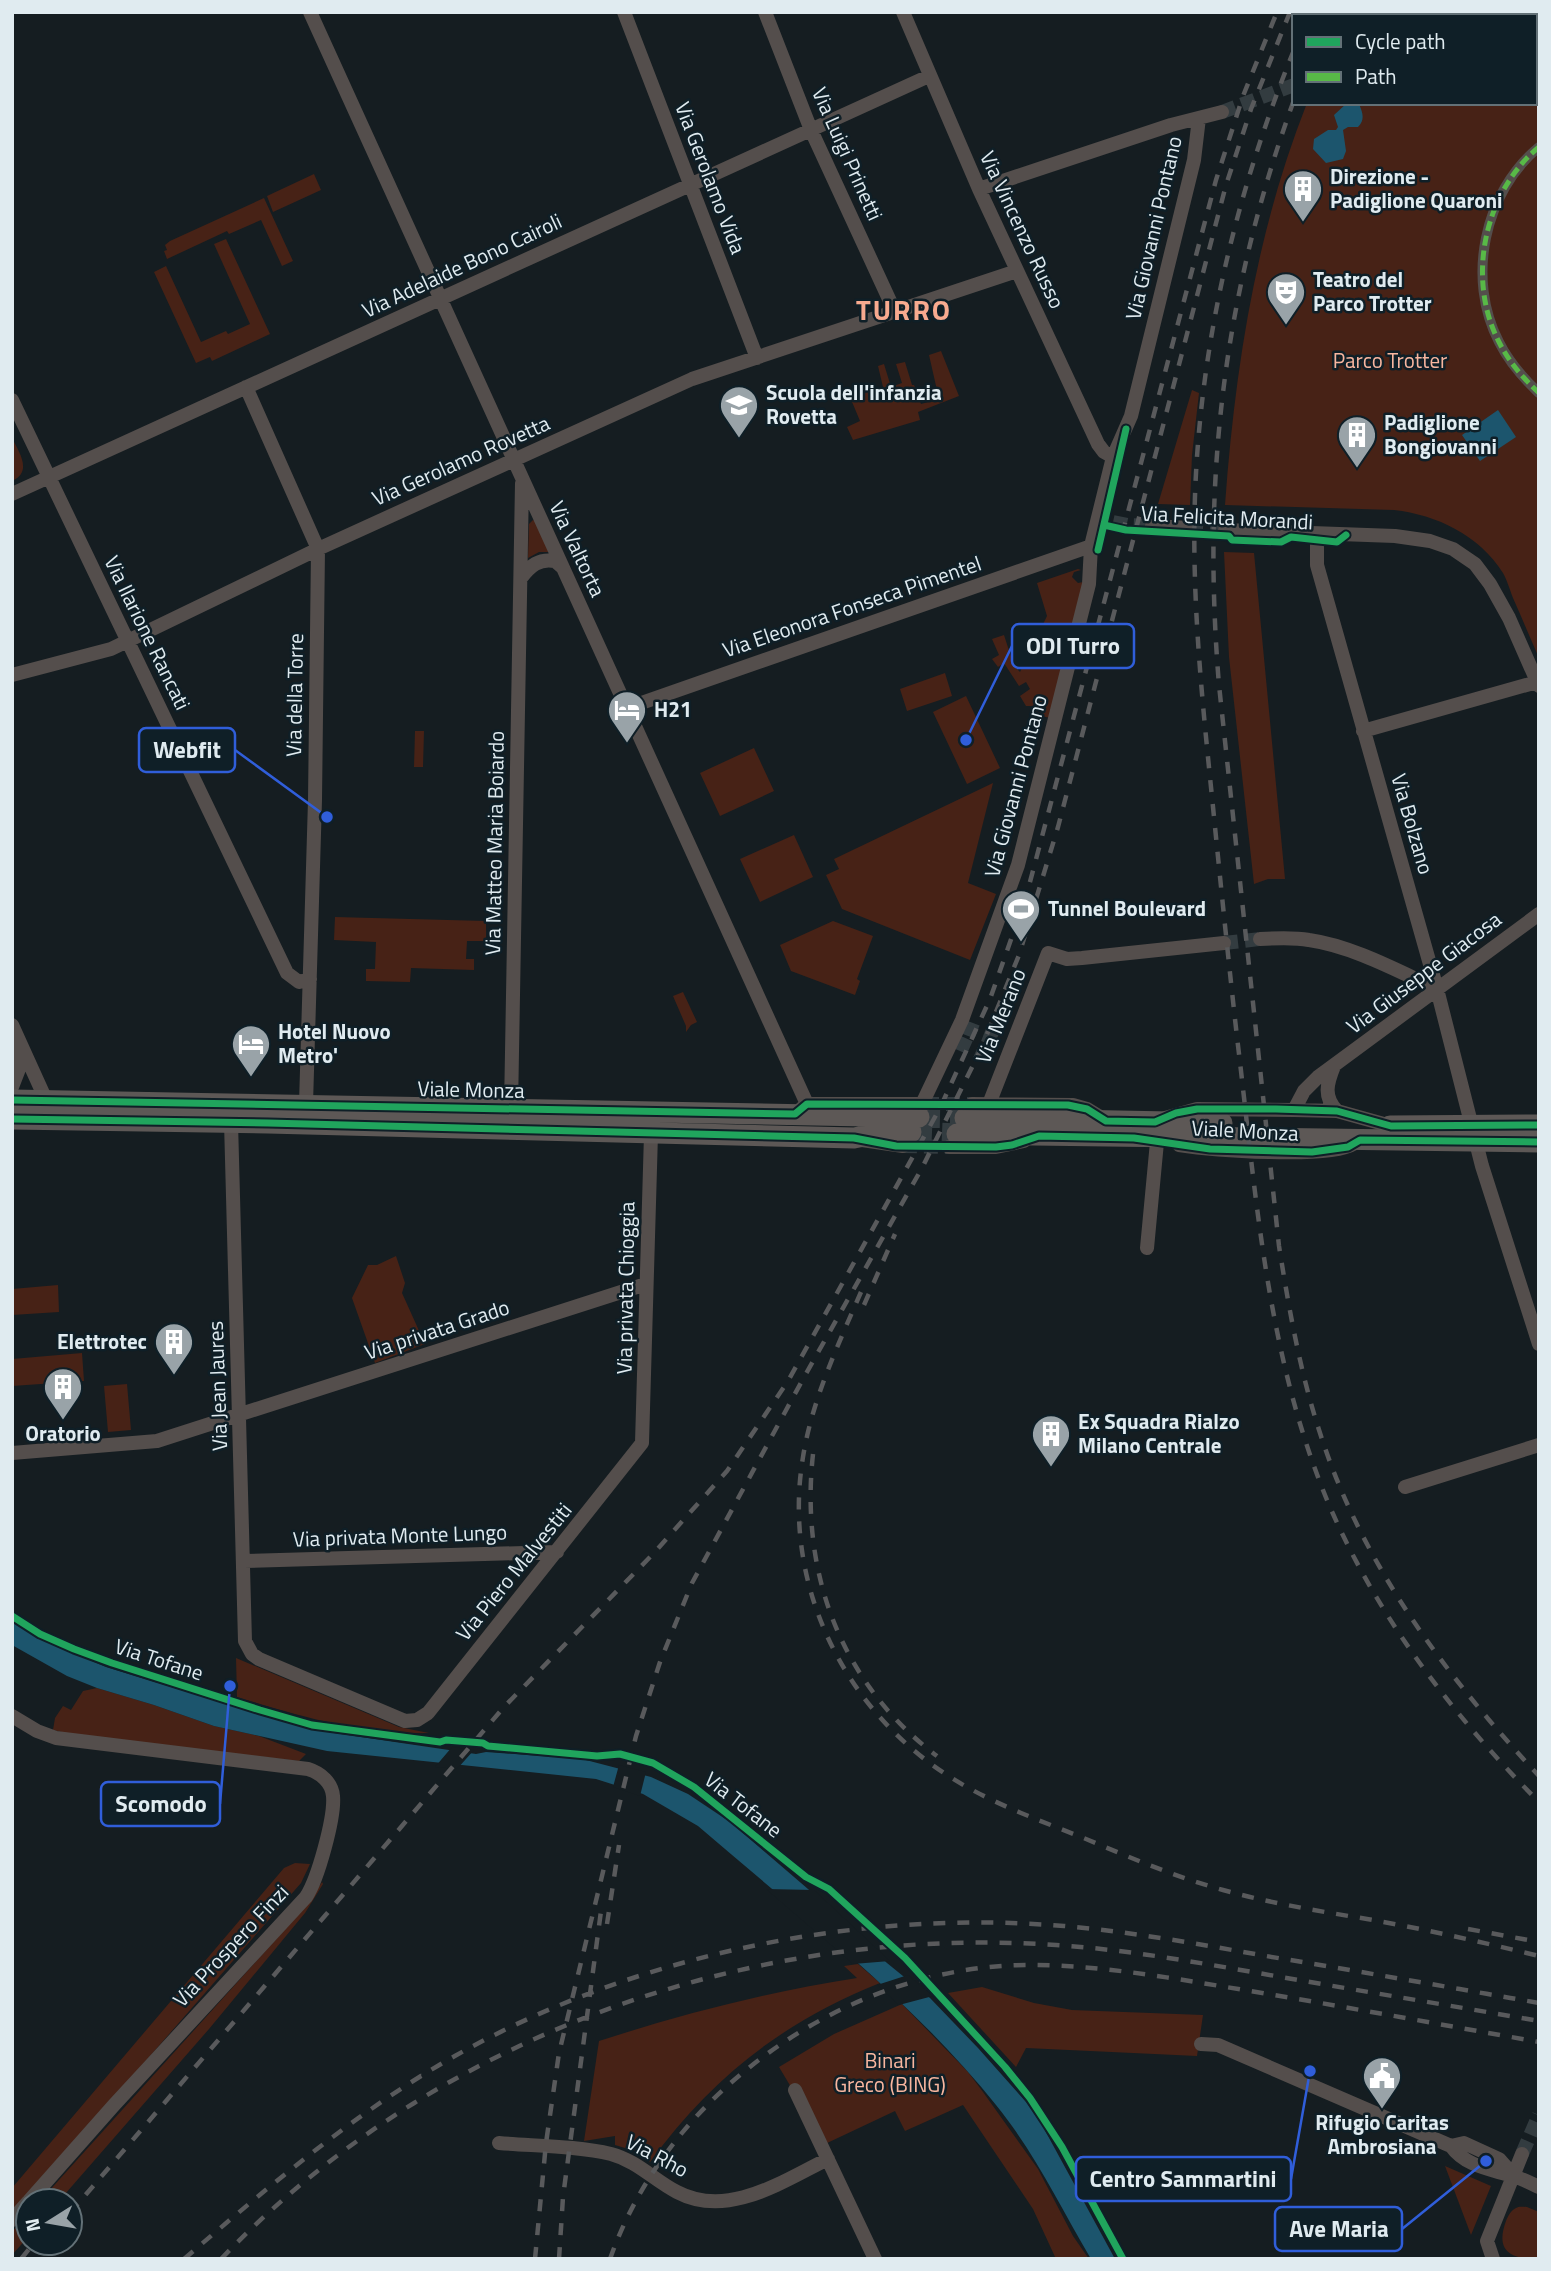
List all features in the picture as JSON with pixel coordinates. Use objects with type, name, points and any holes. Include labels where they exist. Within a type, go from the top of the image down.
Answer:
[{"type":"main road","name":"Viale Monza","points":[[12,1100],[306,1104],[651,1134],[854,1138],[884,1132],[916,1121]]},
{"type":"main road","name":"Viale Monza","points":[[12,1119],[232,1122],[510,1120],[652,1111],[801,1109],[916,1121]]},
{"type":"main road","points":[[651,1134],[652,1111]]},
{"type":"main road","name":"Viale Monza","points":[[961,1126],[1106,1121],[1156,1132],[1391,1126],[1539,1142]]},
{"type":"main road","name":"Viale Monza","points":[[961,1126],[1039,1136],[1360,1140],[1475,1134],[1539,1125]]},
{"type":"street","name":"Via Valtorta","points":[[310,12],[563,567],[801,1109]]},
{"type":"street","name":"Via Gerolamo Vida","points":[[624,12],[757,358]]},
{"type":"street","name":"Via Luigi Prinetti","points":[[765,12],[811,130],[895,312]]},
{"type":"street","name":"Via Vincenzo Russo","points":[[904,12],[979,189],[1098,444],[1101,450],[1113,457]]},
{"type":"street","name":"Via Adelaide Bono Cairoli","points":[[12,494],[929,76]]},
{"type":"street","points":[[979,189],[1222,112]]},
{"type":"street","name":"Via Giovanni Pontano","points":[[916,1121],[961,1027],[1022,853],[1089,584],[1091,546],[1106,520],[1113,457],[1131,416],[1194,160],[1199,118]]},
{"type":"street","points":[[1539,147],[1524,159],[1501,192],[1490,218],[1483,262],[1486,299],[1495,334],[1513,365],[1539,393]]},
{"type":"street","name":"Via Gerolamo Rovetta","points":[[12,675],[111,649],[318,549],[677,385],[1017,271]]},
{"type":"street","name":"Via della Torre","points":[[246,387],[318,549],[306,1104]]},
{"type":"street","name":"Via Ilarione Rancati","points":[[12,400],[287,973],[299,982],[310,979]]},
{"type":"street","name":"Via Matteo Maria Boiardo","points":[[510,1120],[522,478]]},
{"type":"street","name":"Via Felicita Morandi","points":[[1152,526],[1189,528]]},
{"type":"street","name":"Via Felicita Morandi","points":[[1225,530],[1421,539],[1439,543],[1463,554],[1493,588],[1538,684]]},
{"type":"street","name":"Via Bolzano","points":[[1317,535],[1317,565],[1437,989],[1488,1184],[1539,1344]]},
{"type":"street","name":"Via Eleonora Fonseca Pimentel","points":[[626,708],[1091,546]]},
{"type":"street","points":[[521,578],[539,561],[555,561],[563,567]]},
{"type":"street","points":[[1363,731],[1538,684]]},
{"type":"street","name":"Via Giuseppe Giacosa","points":[[1294,1110],[1308,1085],[1539,914]]},
{"type":"street","points":[[1260,939],[1293,938],[1327,944],[1395,969],[1437,989]]},
{"type":"street","name":"Via Merano","points":[[989,1104],[1000,1060],[1048,953],[1067,959],[1224,943]]},
{"type":"street","points":[[12,1087],[20,1062],[15,1031]]},
{"type":"street","points":[[15,1031],[46,1100]]},
{"type":"street","points":[[1334,1066],[1327,1090],[1330,1104],[1337,1111]]},
{"type":"street","name":"Viale Monza","points":[[961,1126],[989,1104],[1073,1105],[1087,1109],[1106,1121]]},
{"type":"street","name":"Viale Monza","points":[[1134,1138],[1156,1132],[1176,1113],[1197,1109],[1337,1111],[1391,1126]]},
{"type":"street","name":"Via Jean Jaures","points":[[232,1122],[245,1641],[249,1649]]},
{"type":"street","points":[[1147,1248],[1156,1132]]},
{"type":"street","name":"Viale Monza","points":[[1156,1132],[1227,1150],[1316,1152],[1348,1147],[1360,1140]]},
{"type":"street","name":"Via privata Chioggia","points":[[642,1443],[651,1134]]},
{"type":"street","name":"Via privata Grado","points":[[12,1453],[157,1441],[646,1284]]},
{"type":"street","name":"Via Piero Malvestiti","points":[[249,1649],[259,1659],[398,1718],[412,1721],[428,1713],[642,1443]]},
{"type":"street","points":[[1405,1487],[1539,1445]]},
{"type":"street","name":"Via privata Monte Lungo","points":[[244,1561],[557,1552]]},
{"type":"street","name":"Via Prospero Finzi","points":[[12,1716],[37,1731],[56,1738],[309,1769],[319,1773],[327,1781],[333,1797],[320,1867],[306,1897],[149,2066],[42,2187]]},
{"type":"street","points":[[1200,2044],[1218,2045],[1451,2146],[1459,2157],[1493,2172],[1514,2176],[1539,2187]]},
{"type":"street","points":[[795,2090],[875,2259]]},
{"type":"street","name":"Via Rho","points":[[499,2143],[610,2154],[635,2164],[682,2194],[712,2201],[745,2198],[828,2159]]},
{"type":"street","points":[[1488,2257],[1487,2241],[1522,2154]]},
{"type":"green space","name":"Parco Trotter","points":[[1539,12],[1539,658],[1503,573],[1482,548],[1456,529],[1426,517],[1394,510],[1225,505],[1242,352],[1261,251],[1289,152],[1306,105],[1537,105],[1537,14],[1504,14]]},
{"type":"green space","points":[[314,174],[321,190],[273,212],[267,196]]},
{"type":"green space","points":[[264,198],[293,261],[282,266],[261,220],[229,234],[227,231],[167,259],[165,245],[170,241]]},
{"type":"green space","points":[[226,239],[270,334],[212,361],[210,357],[196,363],[154,272],[166,266],[201,342],[250,324],[214,244]]},
{"type":"green space","points":[[941,351],[959,396],[918,412],[920,420],[853,440],[847,427],[860,421],[850,397],[883,387],[878,366],[884,364],[891,387],[902,383],[896,364],[905,362],[921,404],[939,399],[929,355]]},
{"type":"green space","points":[[1192,390],[1199,393],[1190,505],[1158,504]]},
{"type":"green space","points":[[12,438],[21,455],[23,467],[22,472],[12,481]]},
{"type":"green space","points":[[533,520],[537,522],[550,552],[539,552],[528,558],[529,524]]},
{"type":"green space","points":[[1224,552],[1254,553],[1285,879],[1268,879],[1254,884],[1229,657]]},
{"type":"green space","points":[[1078,569],[1081,570],[1074,572],[1072,577],[1078,583],[1083,582],[1050,718],[1037,715],[1034,706],[1026,706],[1020,696],[1030,689],[1026,682],[1019,686],[1004,663],[998,667],[992,659],[999,655],[992,639],[1004,635],[1014,666],[1020,672],[1047,616],[1037,583]]},
{"type":"green space","points":[[945,673],[952,696],[907,711],[900,689]]},
{"type":"green space","points":[[966,696],[1000,768],[967,784],[933,712]]},
{"type":"green space","points":[[415,731],[424,731],[423,767],[414,767]]},
{"type":"green space","points":[[754,748],[774,791],[720,816],[700,773]]},
{"type":"green space","points":[[993,783],[968,883],[996,894],[970,960],[842,909],[826,875],[839,869],[834,859]]},
{"type":"green space","points":[[794,835],[813,877],[760,902],[740,859]]},
{"type":"green space","points":[[335,917],[486,921],[486,941],[467,941],[466,959],[474,959],[474,970],[411,968],[410,982],[366,981],[366,969],[375,969],[376,942],[334,940]]},
{"type":"green space","points":[[833,921],[873,936],[857,979],[860,981],[855,995],[791,971],[780,945]]},
{"type":"green space","points":[[683,992],[697,1022],[686,1032],[673,996]]},
{"type":"green space","points":[[396,1256],[405,1283],[402,1293],[425,1344],[375,1363],[352,1298],[368,1265],[377,1265]]},
{"type":"green space","points":[[58,1285],[59,1312],[12,1315],[12,1289]]},
{"type":"green space","points":[[82,1353],[84,1381],[12,1386],[12,1359]]},
{"type":"green space","points":[[127,1384],[131,1430],[108,1432],[104,1386]]},
{"type":"green space","points":[[236,1658],[399,1727],[429,1733],[356,1727],[237,1697]]},
{"type":"green space","points":[[97,1688],[214,1726],[259,1736],[306,1754],[299,1761],[83,1737],[53,1730],[55,1718],[63,1706],[71,1710],[83,1691]]},
{"type":"green space","points":[[295,1863],[310,1864],[301,1883],[36,2187],[14,2187],[12,2214],[12,2188],[284,1868]]},
{"type":"green space","points":[[322,1882],[305,1913],[209,2029],[71,2187],[53,2187],[307,1905]]},
{"type":"green space","points":[[858,1964],[880,1983],[812,2015],[752,2055],[698,2104],[650,2162],[635,2151],[615,2145],[615,2136],[584,2141],[599,2041],[727,2004],[857,1978],[844,1966]]},
{"type":"green space","points":[[982,1987],[1034,2003],[1072,2010],[1203,2015],[1197,2056],[1026,2048],[1016,2067],[948,1993]]},
{"type":"green space","name":"Binari Greco (BING)","points":[[902,2004],[968,2072],[983,2092],[1038,2169],[1073,2236],[1089,2259],[1056,2259],[1033,2209],[963,2105],[905,2131],[895,2111],[825,2144],[779,2067],[834,2034]]},
{"type":"green space","points":[[1445,2166],[1491,2186],[1471,2235]]},
{"type":"green space","points":[[1517,2207],[1527,2207],[1539,2212],[1539,2259],[1513,2255],[1502,2240],[1509,2215]]},
{"type":"green space","points":[[14,2230],[12,2255],[12,2232]]},
{"type":"water","points":[[1345,105],[1359,105],[1362,122],[1358,127],[1343,130],[1346,151],[1343,159],[1326,163],[1313,149],[1314,139],[1328,130],[1336,130],[1338,127],[1334,115]]},
{"type":"water","points":[[1498,410],[1516,437],[1480,461],[1462,435]]},
{"type":"water","points":[[12,1621],[45,1641],[106,1667],[279,1720],[334,1733],[476,1754],[486,1752],[582,1759],[651,1777],[688,1794],[730,1822],[808,1889],[887,1963],[930,1998],[978,2048],[1026,2102],[1042,2125],[1115,2259],[1091,2259],[1010,2123],[928,2029],[854,1959],[698,1826],[643,1794],[596,1779],[327,1751],[214,1726],[67,1676],[12,1645]]},
{"type":"pier","points":[[452,1747],[474,1750],[457,1769],[435,1767]]},
{"type":"pier","points":[[619,1765],[646,1772],[640,1796],[613,1787]]},
{"type":"pier","points":[[766,1889],[814,1890],[890,1961],[853,1964]]},
{"type":"pier","points":[[908,1975],[933,1996],[899,2005],[877,1985]]},
{"type":"tunnel","points":[[1222,112],[1292,86]]},
{"type":"tunnel","points":[[1113,522],[1152,526]]},
{"type":"tunnel","points":[[1189,528],[1225,530]]},
{"type":"tunnel","points":[[1224,943],[1260,939]]},
{"type":"tunnel","points":[[964,1027],[1001,1041]]},
{"type":"tunnel","points":[[957,1042],[993,1058]]},
{"type":"tunnel","points":[[925,1104],[972,1104]]},
{"type":"tunnel","points":[[919,1117],[965,1118]]},
{"type":"tunnel","points":[[911,1132],[957,1134]]},
{"type":"tunnel","points":[[903,1146],[949,1147]]},
{"type":"tunnel","points":[[1522,2154],[1539,2115]]},
{"type":"railway","points":[[84,2197],[504,1707],[653,1554],[727,1471],[788,1381],[940,1108],[990,999],[1026,897],[1216,180],[1243,96],[1277,12]]},
{"type":"railway","points":[[535,2259],[546,2143],[559,2053],[636,1736],[660,1662],[692,1583],[922,1168],[981,1049],[1019,955],[1058,827],[1226,185],[1251,109],[1290,12]]},
{"type":"railway","points":[[1292,55],[1274,101],[1241,205],[1216,311],[1200,418],[1194,554],[1204,716],[1230,977],[1266,1272],[1290,1387],[1306,1444],[1346,1542],[1392,1623],[1418,1661],[1476,1734],[1539,1802]]},
{"type":"railway","points":[[1292,105],[1250,245],[1235,316],[1224,388],[1214,534],[1214,609],[1219,685],[1279,1246],[1296,1340],[1313,1410],[1338,1482],[1359,1528],[1383,1573],[1440,1658],[1471,1699],[1539,1776]]},
{"type":"railway","points":[[864,1305],[895,1234]]},
{"type":"railway","points":[[861,1292],[827,1373],[807,1436],[799,1504],[802,1550],[812,1595],[828,1637],[850,1677],[877,1714],[910,1747],[947,1775],[997,1803],[1188,1879],[1258,1899],[1431,1931],[1539,1956]]},
{"type":"railway","points":[[813,1454],[813,1541],[821,1582],[834,1622],[852,1659],[875,1695],[903,1727],[937,1756]]},
{"type":"railway","points":[[607,1924],[619,1845]]},
{"type":"railway","points":[[559,2259],[563,2197],[601,1911]]},
{"type":"railway","points":[[184,2259],[270,2187],[359,2118],[421,2076],[493,2036],[570,2001],[649,1973],[730,1951],[814,1935],[897,1926],[981,1923],[1064,1926],[1191,1943],[1539,2003]]},
{"type":"railway","points":[[1468,1929],[1539,1942]]},
{"type":"railway","points":[[221,2259],[306,2181],[398,2113],[498,2056],[604,2010],[714,1976],[827,1954],[941,1943],[1084,1947],[1197,1962],[1539,2021]]},
{"type":"railway","points":[[610,2259],[633,2205],[664,2156],[702,2111],[745,2071],[808,2027],[842,2009],[915,1981],[952,1972],[1029,1965],[1112,1970],[1286,1997],[1539,2042]]},
{"type":"marked path","points":[[1539,147],[1520,166],[1493,212],[1483,264],[1489,317],[1499,342],[1527,382],[1539,393]]},
{"type":"cycle path","points":[[1098,550],[1126,429]]},
{"type":"cycle path","points":[[1104,525],[1126,530],[1229,536],[1232,540],[1281,542],[1291,537],[1337,542],[1346,535]]},
{"type":"cycle path","points":[[12,1100],[795,1114],[807,1104],[1068,1105],[1087,1109],[1106,1121],[1155,1122],[1176,1113],[1197,1109],[1276,1109],[1337,1111],[1391,1126],[1539,1125]]},
{"type":"cycle path","points":[[12,1119],[854,1138],[896,1146],[996,1147],[1039,1136],[1134,1138],[1210,1149],[1312,1152],[1348,1147],[1360,1140],[1539,1142]]},
{"type":"cycle path","name":"Via Tofane","points":[[12,1616],[40,1634],[112,1663],[312,1725],[440,1742],[446,1740],[483,1743],[488,1746],[597,1756],[620,1754],[653,1763],[694,1787],[806,1877],[829,1889],[905,1958],[1030,2098],[1062,2147],[1123,2259]]},
{"type":"place","name":"Direzione - Padiglione Quaroni","points":[[1303,223]]},
{"type":"place","name":"Teatro del Parco Trotter","points":[[1286,326]]},
{"type":"place","name":"Scuola dell'infanzia Rovetta","points":[[739,439]]},
{"type":"place","name":"Padiglione Bongiovanni","points":[[1357,469]]},
{"type":"place","name":"ODI Turro","points":[[966,740]]},
{"type":"place","name":"H21","points":[[627,744]]},
{"type":"place","name":"Webfit","points":[[327,817]]},
{"type":"place","name":"Tunnel Boulevard","points":[[1021,943]]},
{"type":"place","name":"Hotel Nuovo Metro'","points":[[251,1078]]},
{"type":"place","name":"Elettrotec","points":[[174,1376]]},
{"type":"place","name":"Oratorio","points":[[63,1421]]},
{"type":"place","name":"Ex Squadra Rialzo Milano Centrale","points":[[1051,1468]]},
{"type":"place","name":"Scomodo","points":[[230,1686]]},
{"type":"place","name":"Centro Sammartini","points":[[1310,2071]]},
{"type":"place","name":"Rifugio Caritas Ambrosiana","points":[[1382,2110]]},
{"type":"place","name":"Ave Maria","points":[[1486,2161]]},
{"type":"district","name":"TURRO","points":[[904,310]]}]
